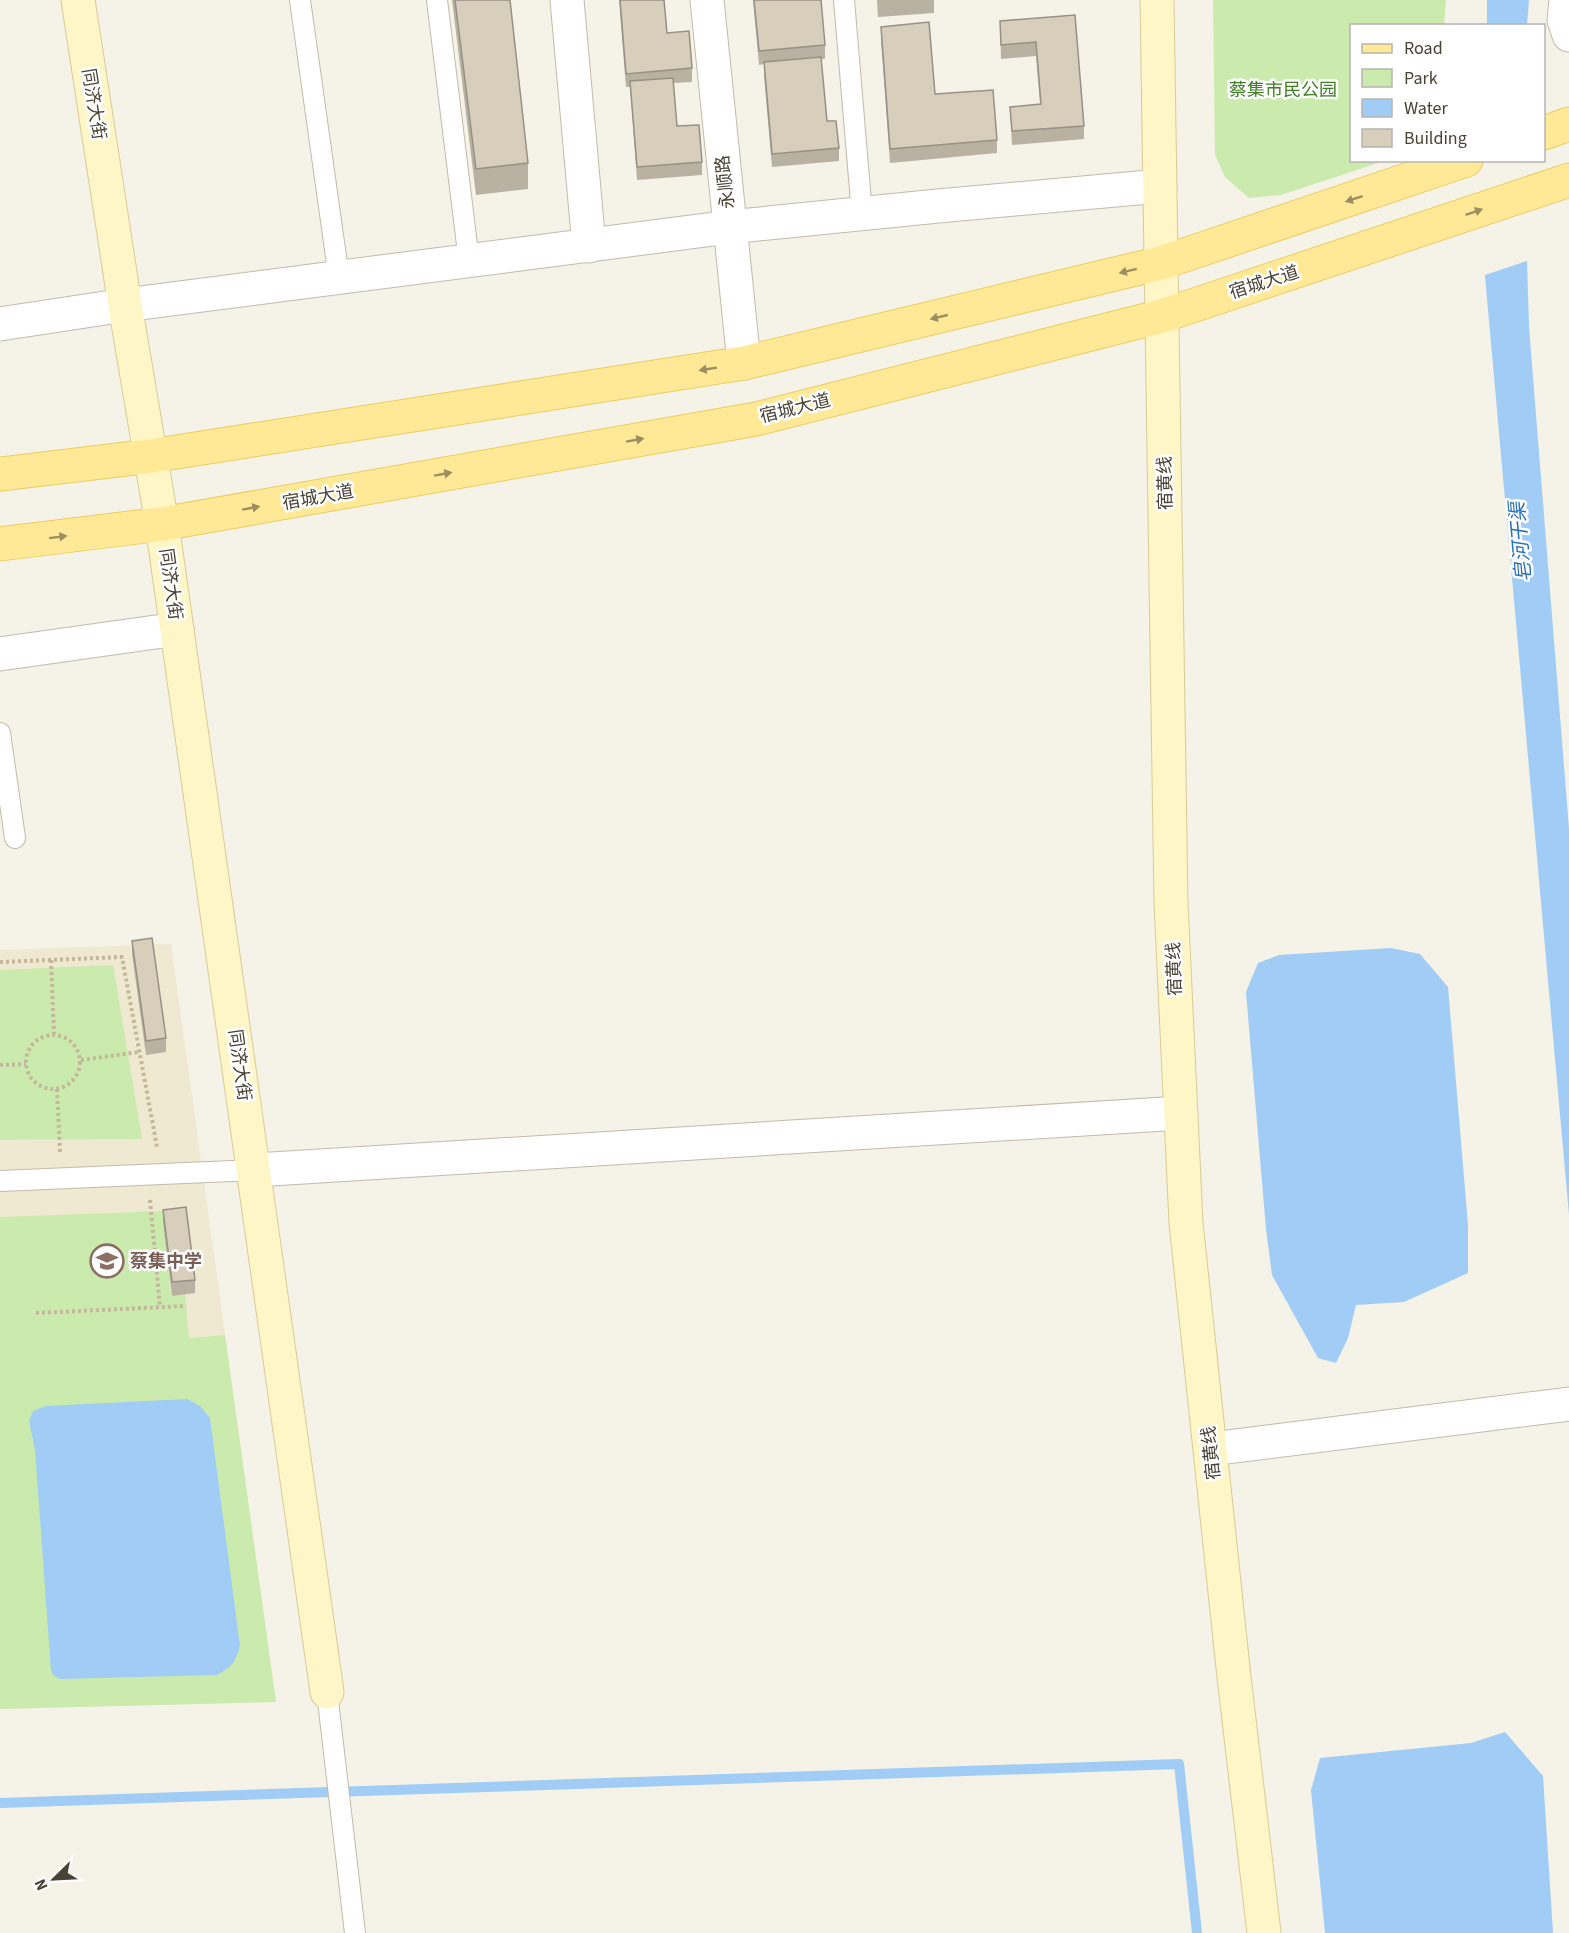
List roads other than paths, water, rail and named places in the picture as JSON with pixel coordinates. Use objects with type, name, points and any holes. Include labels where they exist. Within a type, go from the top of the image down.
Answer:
[{"type":"main road","name":"同济大街","points":[[78,0],[125,305],[162,524],[327,1692]]},
{"type":"main road","name":"宿黄线","points":[[1157,0],[1172,903],[1186,1224],[1234,1677],[1264,1933]]},
{"type":"main road","points":[[1545,133],[1569,124]]},
{"type":"main road","points":[[0,474],[151,456],[744,363],[1161,263],[1410,181],[1461,162]]},
{"type":"main road","name":"宿城大道","points":[[0,544],[162,524],[756,418],[1162,316],[1569,180]]},
{"type":"street","points":[[567,0],[589,246]]},
{"type":"street","name":"永顺路","points":[[707,0],[744,363]]},
{"type":"street","points":[[1566,0],[1564,20],[1569,35]]},
{"type":"street","points":[[0,324],[125,305],[729,227],[1160,186]]},
{"type":"street","points":[[0,654],[177,629]]},
{"type":"street","points":[[255,1170],[1181,1113]]},
{"type":"street","points":[[1211,1449],[1556,1406]]},
{"type":"lane","points":[[300,0],[339,278]]},
{"type":"lane","points":[[437,0],[469,261]]},
{"type":"lane","points":[[844,0],[862,214]]},
{"type":"lane","points":[[0,733],[15,838]]},
{"type":"lane","points":[[0,1181],[255,1170]]},
{"type":"lane","points":[[327,1692],[355,1933]]},
{"type":"water","points":[[1487,0],[1529,0],[1527,24],[1487,24]]},
{"type":"water","name":"皂河干渠","points":[[1486,162],[1524,162],[1529,327],[1569,829],[1569,1215],[1485,276]]},
{"type":"water","points":[[1391,948],[1420,954],[1448,987],[1468,1225],[1468,1273],[1404,1302],[1356,1305],[1348,1338],[1336,1363],[1318,1358],[1272,1275],[1246,992],[1258,963],[1279,955]]},
{"type":"water","points":[[187,1399],[200,1406],[210,1418],[240,1646],[233,1664],[217,1675],[60,1679],[53,1675],[51,1670],[35,1450],[29,1421],[33,1411],[46,1406]]},
{"type":"water","points":[[1505,1732],[1543,1776],[1553,1933],[1325,1933],[1311,1790],[1320,1758],[1471,1743]]},
{"type":"waterway","points":[[0,1803],[1179,1764],[1197,1933]]},
{"type":"place","name":"蔡集中学","points":[[107,1261]]},
{"type":"park label","name":"蔡集市民公园","points":[[1283,90]]}]
